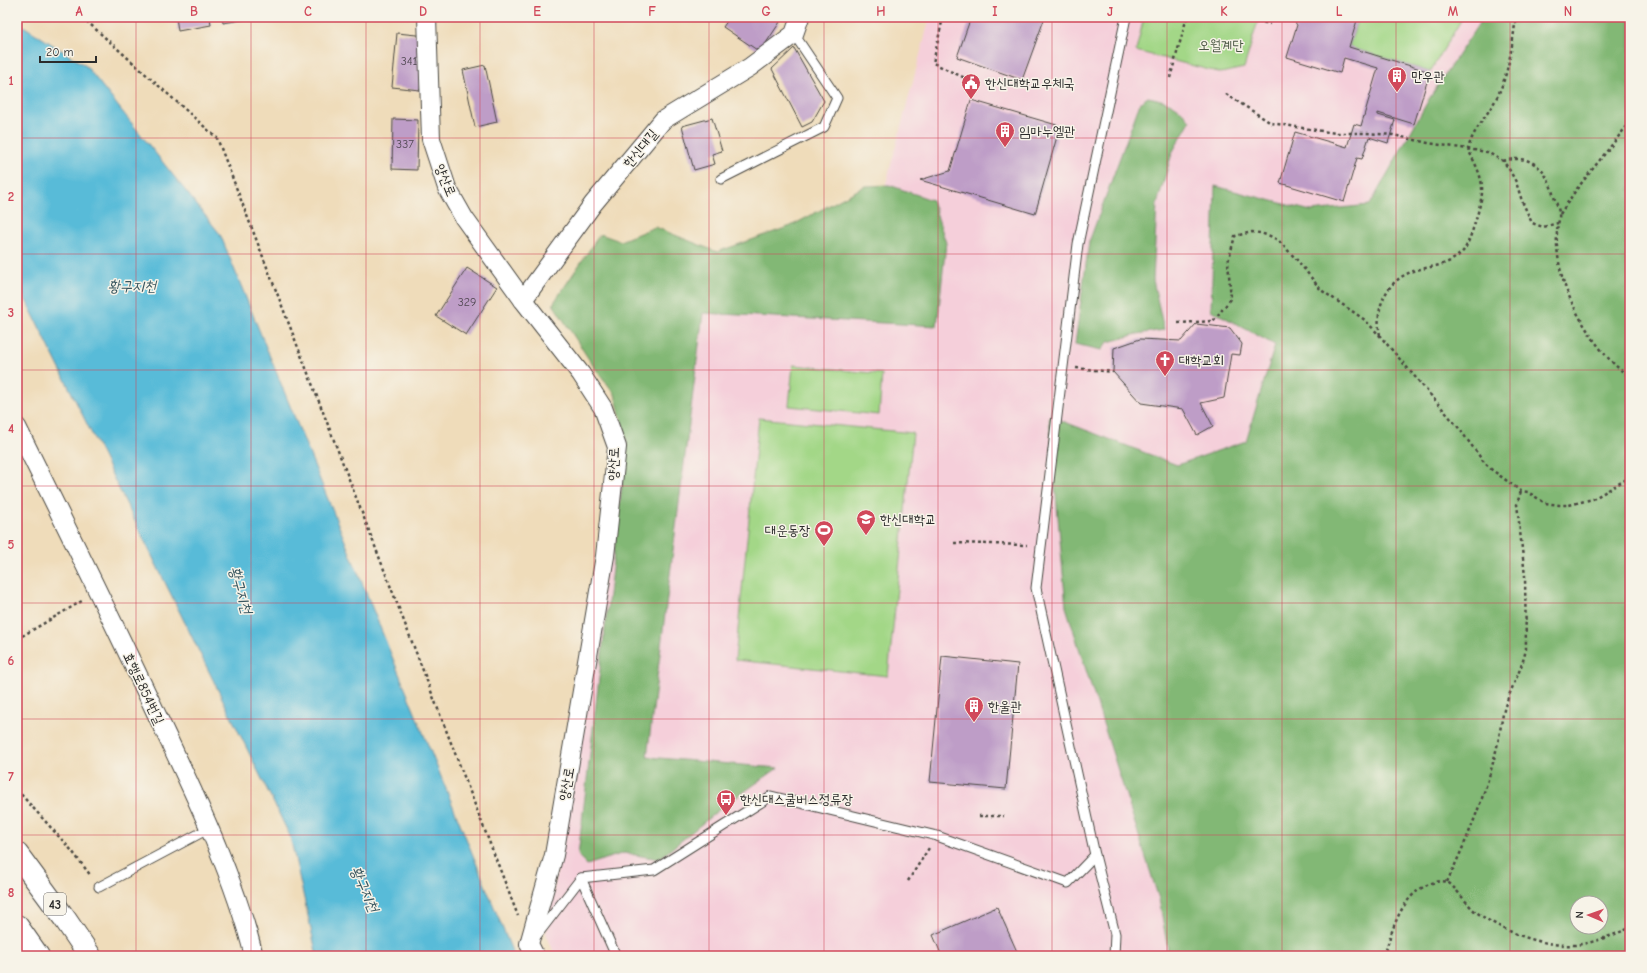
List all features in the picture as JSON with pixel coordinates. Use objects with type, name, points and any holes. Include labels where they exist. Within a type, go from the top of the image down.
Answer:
[{"type":"highway","name":"43","points":[[17,854],[65,919],[90,956]]},
{"type":"highway","points":[[17,926],[38,956]]},
{"type":"street","name":"양산로","points":[[427,17],[431,139],[447,188],[464,218],[523,300],[585,380],[603,408],[617,447],[605,556],[555,847],[532,950]]},
{"type":"street","points":[[794,34],[800,17]]},
{"type":"street","name":"한신대길","points":[[523,300],[592,204],[663,120],[750,67],[794,34]]},
{"type":"street","name":"효행로854번길","points":[[17,427],[98,591],[210,828],[247,928],[254,956]]},
{"type":"lane","points":[[1114,956],[1115,934],[1095,855],[1036,588],[1078,244],[1126,17]]},
{"type":"lane","points":[[721,179],[824,127],[837,98],[794,34]]},
{"type":"lane","points":[[532,950],[581,878],[654,870],[771,796],[937,836],[1068,883],[1095,855]]},
{"type":"lane","points":[[99,887],[210,828]]},
{"type":"lane","points":[[581,878],[616,956]]},
{"type":"path","points":[[82,17],[217,138],[532,950]]},
{"type":"path","points":[[944,17],[933,63],[964,78]]},
{"type":"path","points":[[1170,78],[1187,17]]},
{"type":"path","points":[[1240,17],[1270,24]]},
{"type":"path","points":[[1380,336],[1378,327],[1378,310],[1382,300],[1393,285],[1401,278],[1415,270],[1451,261],[1464,250],[1479,209],[1482,192],[1480,175],[1468,149],[1470,141],[1502,87],[1510,56],[1516,17]]},
{"type":"path","points":[[1226,94],[1271,122],[1336,133],[1393,135],[1428,143],[1487,152],[1503,161],[1516,182],[1522,201],[1532,223],[1543,228],[1558,223]]},
{"type":"path","points":[[1559,214],[1576,190],[1630,122]]},
{"type":"path","points":[[1503,161],[1525,159],[1539,166],[1553,190],[1559,214],[1557,232],[1558,255],[1563,280],[1570,300],[1583,324],[1610,361],[1630,376]]},
{"type":"path","points":[[1178,323],[1213,321],[1231,299],[1228,262],[1234,236],[1252,232],[1270,236],[1278,240],[1298,261],[1321,290],[1364,320],[1380,336],[1458,427],[1483,461],[1521,491],[1528,492],[1546,503],[1569,505],[1593,499],[1630,477]]},
{"type":"path","points":[[1063,366],[1113,372]]},
{"type":"path","points":[[1447,882],[1468,837],[1485,791],[1496,751],[1505,706],[1524,660],[1526,649],[1525,576],[1517,504],[1521,491]]},
{"type":"path","points":[[954,542],[1042,545]]},
{"type":"path","points":[[17,639],[98,591]]},
{"type":"path","points":[[17,790],[72,851],[99,887]]},
{"type":"path","points":[[979,816],[1004,816]]},
{"type":"path","points":[[908,880],[937,836]]},
{"type":"path","points":[[1384,956],[1398,915],[1404,904],[1427,885],[1437,881],[1447,882],[1468,905],[1499,927],[1532,939],[1556,944],[1576,945],[1593,942],[1630,928]]},
{"type":"shaded area","name":"한신대학교","points":[[930,17],[1483,17],[1429,99],[1370,205],[1275,345],[1246,441],[1177,465],[1159,899],[1169,956],[555,956],[546,933],[586,708],[622,449],[648,326],[885,187]]},
{"type":"green space","name":"오월계단","points":[[1144,17],[1259,17],[1244,68],[1221,73],[1136,51]]},
{"type":"green space","points":[[1358,17],[1463,17],[1430,72],[1349,47]]},
{"type":"green space","points":[[1483,17],[1630,17],[1630,956],[1169,956],[1159,899],[1066,607],[1049,416],[1177,465],[1246,441],[1275,345],[1211,310],[1215,186],[1311,211],[1370,205],[1429,99]]},
{"type":"green space","points":[[1148,97],[1172,104],[1177,107],[1190,121],[1172,153],[1157,204],[1153,280],[1164,330],[1137,334],[1108,342],[1102,350],[1075,344],[1089,242],[1140,103]]},
{"type":"green space","points":[[889,185],[932,200],[946,243],[937,326],[703,313],[647,757],[778,768],[721,808],[659,859],[624,853],[587,865],[578,855],[627,443],[615,394],[592,364],[553,304],[600,234],[620,241],[655,227],[717,252],[791,226],[865,186]]},
{"type":"green space","points":[[793,365],[882,374],[879,415],[789,406]]},
{"type":"green space","name":"대운동장","points":[[759,418],[913,433],[888,676],[735,660]]},
{"type":"water","name":"황구지천","points":[[17,22],[86,66],[220,234],[514,956],[317,956],[290,836],[17,282]]},
{"type":"building","points":[[176,17],[210,17],[211,25],[178,31]]},
{"type":"building","points":[[222,17],[254,17],[254,18],[223,23]]},
{"type":"building","points":[[730,17],[773,17],[780,22],[760,52],[723,27]]},
{"type":"building","points":[[971,17],[1045,17],[1022,80],[957,57]]},
{"type":"building","name":"만우관","points":[[1291,17],[1358,17],[1349,47],[1430,72],[1414,124],[1378,113],[1378,115],[1395,120],[1388,143],[1369,137],[1362,159],[1357,158],[1344,202],[1280,183],[1295,132],[1347,147],[1354,124],[1361,126],[1378,68],[1344,58],[1340,73],[1287,57],[1297,25]]},
{"type":"building","points":[[397,33],[426,36],[420,90],[392,87]]},
{"type":"building","points":[[794,48],[824,101],[812,122],[802,127],[772,69]]},
{"type":"building","points":[[485,65],[497,122],[475,127],[463,70]]},
{"type":"building","name":"임마누엘관","points":[[971,100],[1060,126],[1035,214],[920,180],[950,171]]},
{"type":"building","points":[[712,118],[722,151],[712,154],[715,164],[694,170],[682,126]]},
{"type":"building","points":[[393,119],[418,120],[417,170],[392,169]]},
{"type":"building","points":[[467,268],[497,287],[466,335],[436,316]]},
{"type":"building","points":[[1196,324],[1230,328],[1242,344],[1240,355],[1231,354],[1224,398],[1201,403],[1213,426],[1197,435],[1183,409],[1141,403],[1113,372],[1114,348],[1140,339],[1181,341]]},
{"type":"building","name":"한울관","points":[[942,656],[1018,664],[1006,789],[930,782]]},
{"type":"building","points":[[997,907],[1019,956],[942,956],[933,935]]},
{"type":"place","name":"만우관","points":[[1397,93]]},
{"type":"place","name":"한신대학교우체국","points":[[971,100]]},
{"type":"place","name":"임마누엘관","points":[[1005,148]]},
{"type":"place","name":"대학교회","points":[[1165,377]]},
{"type":"place","name":"한신대학교","points":[[866,536]]},
{"type":"place","name":"대운동장","points":[[824,547]]},
{"type":"place","name":"한울관","points":[[974,723]]},
{"type":"place","name":"한신대스쿨버스정류장","points":[[726,816]]}]
